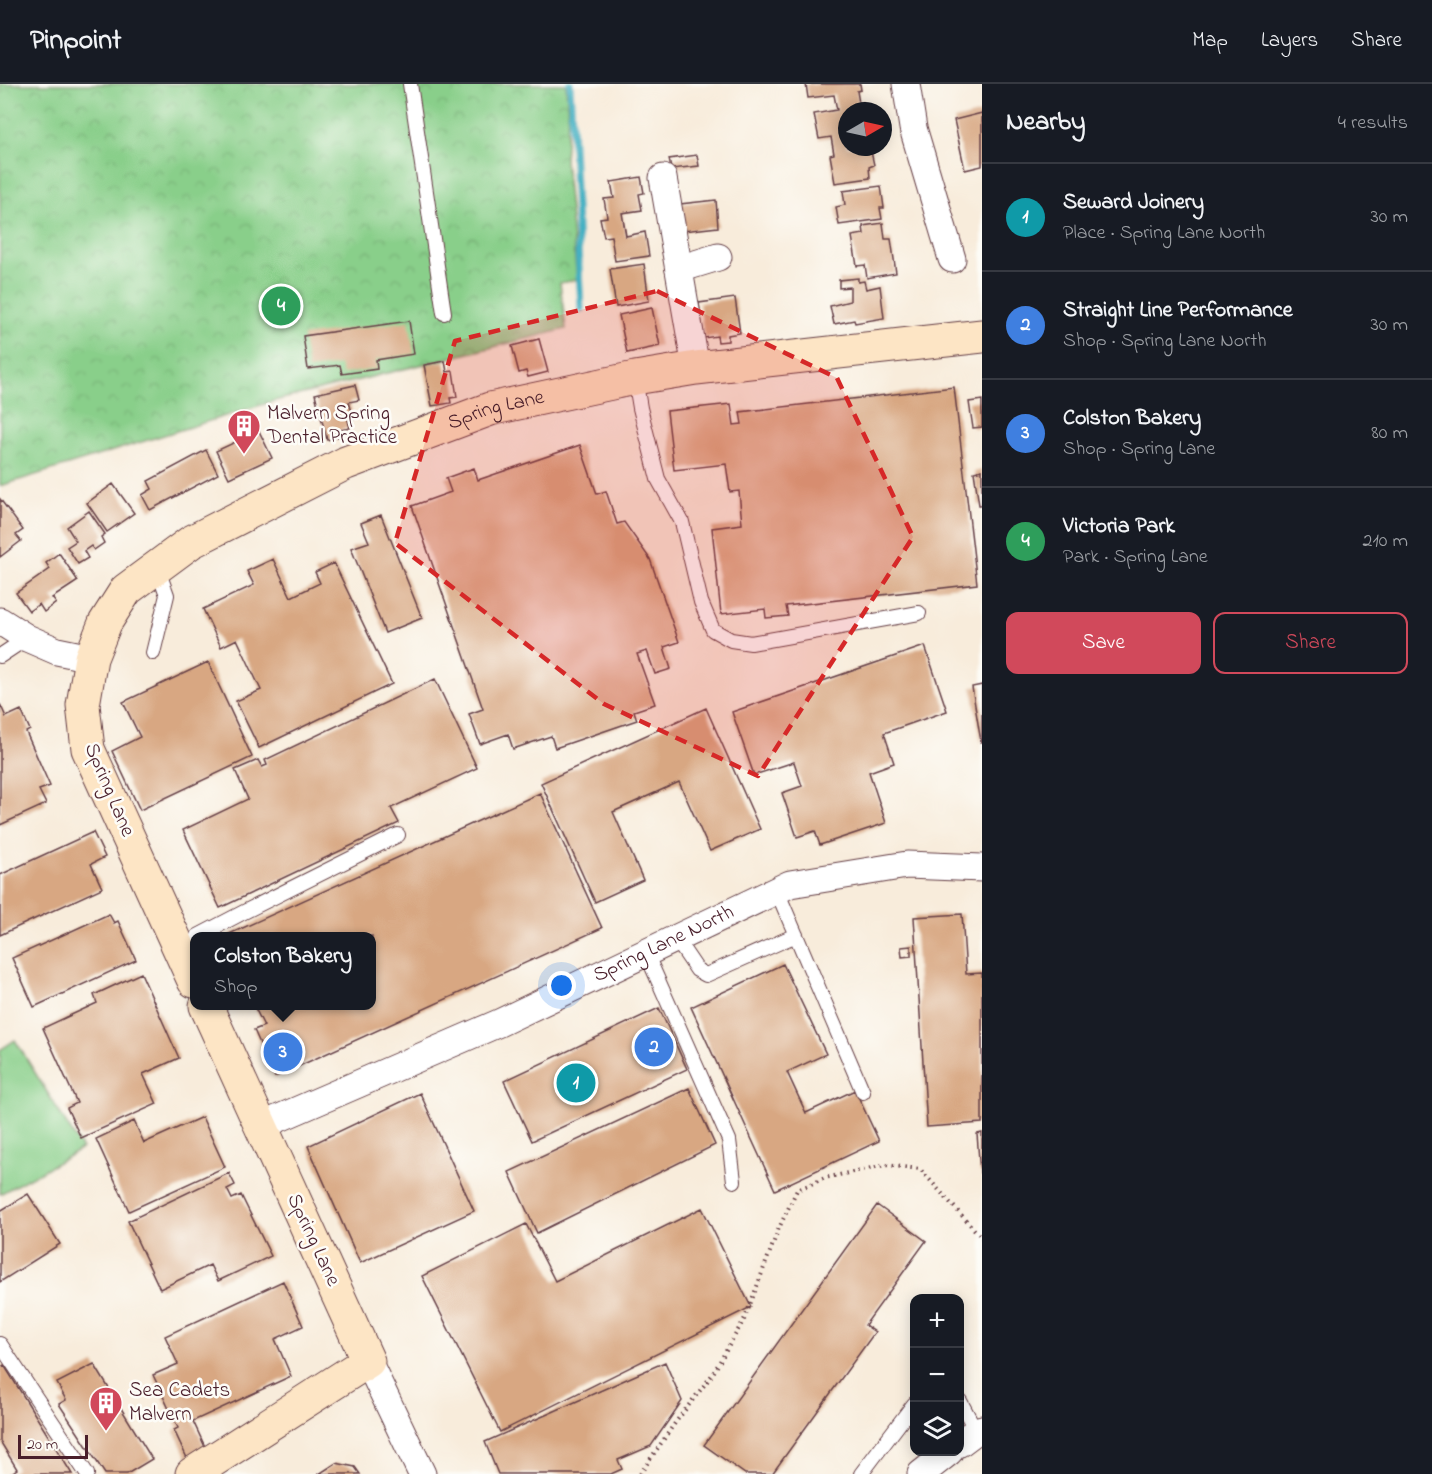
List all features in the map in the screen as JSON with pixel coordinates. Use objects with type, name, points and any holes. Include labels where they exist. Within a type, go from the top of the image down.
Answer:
[{"type":"street","points":[[906,84],[913,128],[952,259]]},
{"type":"street","points":[[663,178],[696,368]]},
{"type":"street","points":[[679,269],[718,257]]},
{"type":"street","name":"Spring Lane","points":[[190,940],[88,749],[83,705],[91,658],[105,623],[126,590],[191,542],[346,463],[490,409],[635,378],[696,368],[982,336]]},
{"type":"street","points":[[0,621],[27,638],[57,651],[91,658]]},
{"type":"street","name":"Spring Lane North","points":[[261,1126],[499,1023],[790,885],[907,864],[982,868]]},
{"type":"street","name":"Spring Lane","points":[[208,1010],[422,1474]]},
{"type":"street","points":[[192,1474],[368,1361]]},
{"type":"street","points":[[921,1474],[944,1456]]},
{"type":"lane","points":[[410,84],[444,314]]},
{"type":"lane","points":[[635,378],[658,479],[682,522],[701,602],[713,630],[730,640],[751,643],[919,613]]},
{"type":"lane","points":[[153,653],[167,594],[157,567]]},
{"type":"lane","points":[[0,656],[27,638]]},
{"type":"lane","points":[[205,932],[398,835]]},
{"type":"lane","points":[[777,891],[862,1092]]},
{"type":"lane","points":[[676,939],[697,970],[706,975],[796,935]]},
{"type":"lane","points":[[646,953],[729,1140],[734,1181]]},
{"type":"lane","points":[[0,1344],[87,1474]]},
{"type":"lane","points":[[960,1402],[972,1435]]},
{"type":"lane","points":[[861,1474],[910,1410]]},
{"type":"path","points":[[640,1474],[712,1375],[745,1318],[796,1190],[825,1178],[885,1165],[920,1169],[982,1238]]},
{"type":"highlighted area","points":[[657,291],[837,378],[913,537],[758,776],[604,704],[395,543],[455,341]]},
{"type":"green space","points":[[0,84],[566,84],[568,117],[565,160],[577,280],[560,283],[566,329],[274,401],[0,486]]},
{"type":"green space","points":[[15,1040],[82,1149],[0,1194],[0,1050]]},
{"type":"building","points":[[806,84],[860,84],[861,90],[857,91],[859,102],[838,102],[838,156],[872,156],[874,165],[869,167],[870,178],[835,183],[830,155],[834,154],[831,137],[819,139],[814,114],[837,110],[834,95],[808,98]]},
{"type":"building","points":[[982,113],[982,166],[965,170],[954,120]]},
{"type":"building","points":[[697,155],[699,166],[671,169],[669,159]]},
{"type":"building","points":[[641,177],[644,193],[639,194],[642,210],[622,213],[626,236],[645,232],[649,256],[615,261],[611,236],[604,237],[600,218],[607,217],[604,199],[614,198],[611,182]]},
{"type":"building","points":[[881,186],[884,208],[880,208],[882,219],[839,225],[836,207],[845,205],[843,191]]},
{"type":"building","points":[[716,200],[718,227],[683,231],[680,204]]},
{"type":"building","points":[[883,223],[885,239],[891,239],[896,273],[867,278],[865,265],[857,266],[852,236],[864,234],[863,226]]},
{"type":"building","points":[[644,264],[649,301],[616,307],[610,269]]},
{"type":"building","points":[[858,278],[858,282],[864,281],[866,289],[880,286],[884,318],[834,324],[830,306],[850,301],[850,287],[839,288],[839,280]]},
{"type":"building","points":[[735,298],[740,333],[728,335],[728,341],[718,342],[717,336],[704,338],[699,303]]},
{"type":"building","points":[[652,308],[660,346],[627,353],[619,315]]},
{"type":"building","points":[[409,321],[414,354],[376,360],[377,369],[342,374],[340,365],[308,369],[303,336]]},
{"type":"building","points":[[539,339],[548,372],[528,377],[526,371],[519,373],[512,346]]},
{"type":"building","points":[[445,361],[447,372],[453,371],[457,397],[450,398],[451,403],[432,406],[424,365]]},
{"type":"building","points":[[355,385],[359,400],[349,402],[354,419],[348,420],[350,428],[340,430],[341,436],[327,440],[315,394]]},
{"type":"building","points":[[954,387],[977,584],[786,606],[788,616],[766,618],[765,609],[721,614],[712,528],[742,524],[739,491],[730,492],[726,464],[674,470],[667,411],[731,404],[734,425],[742,424],[740,412]]},
{"type":"building","points":[[982,400],[982,427],[973,428],[969,402]]},
{"type":"building","name":"Malvern Spring Dental Practice","points":[[259,431],[272,458],[229,478],[216,451]]},
{"type":"building","points":[[580,445],[597,494],[606,491],[617,524],[624,522],[650,559],[679,642],[664,647],[671,669],[655,674],[647,651],[637,654],[655,704],[634,711],[637,720],[555,748],[551,736],[513,749],[508,734],[480,744],[469,714],[483,709],[412,506],[451,492],[446,478],[474,468],[478,480]]},
{"type":"building","points":[[206,450],[218,474],[150,510],[142,495],[152,489],[148,481]]},
{"type":"building","points":[[982,470],[982,505],[979,505],[974,472]]},
{"type":"building","points":[[113,484],[134,513],[107,532],[87,503]]},
{"type":"building","points":[[0,499],[23,530],[16,535],[21,541],[0,557]]},
{"type":"building","points":[[89,511],[105,534],[101,537],[104,543],[94,550],[91,546],[84,551],[88,558],[78,564],[67,547],[76,541],[67,527]]},
{"type":"building","points":[[381,515],[422,618],[385,633],[351,548],[369,542],[361,523]]},
{"type":"building","points":[[59,553],[78,581],[52,598],[56,603],[44,612],[39,604],[29,611],[16,593],[50,569],[46,563]]},
{"type":"building","points":[[273,559],[291,597],[320,583],[315,572],[334,563],[392,684],[259,748],[236,701],[261,690],[237,639],[221,647],[203,609],[254,585],[247,571]]},
{"type":"building","points":[[925,646],[947,711],[884,733],[894,763],[869,772],[886,823],[820,845],[815,831],[797,837],[782,793],[802,786],[794,762],[754,775],[732,712]]},
{"type":"building","points":[[208,662],[252,757],[140,810],[112,751],[140,737],[123,702]]},
{"type":"building","points":[[435,679],[477,768],[391,808],[399,823],[220,908],[183,830],[248,799],[235,770],[258,760],[262,767],[267,765],[265,760]]},
{"type":"building","points":[[982,685],[982,742],[981,742],[972,687]]},
{"type":"building","points":[[0,704],[6,717],[21,710],[30,730],[26,732],[50,786],[39,790],[46,804],[0,825]]},
{"type":"building","points":[[706,708],[760,829],[710,851],[679,782],[613,812],[643,880],[595,902],[541,783]]},
{"type":"building","points":[[540,793],[602,928],[275,1077],[254,1030],[264,1026],[256,1010],[376,1010],[376,932],[234,932]]},
{"type":"building","points":[[93,832],[105,857],[91,864],[102,888],[0,935],[0,875]]},
{"type":"building","points":[[109,914],[114,923],[118,921],[136,960],[34,1007],[12,958]]},
{"type":"building","points":[[962,914],[966,974],[982,973],[982,1123],[927,1127],[914,917]]},
{"type":"building","points":[[911,946],[911,956],[902,957],[901,947]]},
{"type":"building","points":[[783,964],[826,1054],[787,1072],[806,1113],[855,1090],[879,1141],[775,1190],[691,1007]]},
{"type":"building","points":[[141,973],[179,1058],[143,1074],[157,1104],[81,1138],[67,1108],[77,1103],[43,1028],[97,1003],[94,995]]},
{"type":"building","points":[[659,1008],[687,1069],[532,1141],[504,1081]]},
{"type":"building","points":[[689,1088],[715,1145],[537,1233],[509,1172]]},
{"type":"building","points":[[420,1093],[474,1211],[360,1263],[308,1146]]},
{"type":"building","points":[[202,1117],[225,1167],[129,1211],[96,1139],[134,1121],[144,1143]]},
{"type":"building","points":[[982,1133],[982,1173],[980,1173],[977,1134]]},
{"type":"building","points":[[229,1173],[235,1185],[227,1189],[232,1199],[241,1195],[271,1256],[218,1281],[210,1265],[160,1289],[128,1221]]},
{"type":"building","points":[[28,1194],[60,1244],[0,1282],[0,1211]]},
{"type":"building","points":[[877,1205],[926,1241],[865,1325],[875,1332],[772,1474],[745,1474],[704,1445]]},
{"type":"building","points":[[702,1208],[751,1307],[500,1432],[422,1276],[526,1224],[555,1281]]},
{"type":"building","points":[[283,1281],[303,1326],[275,1339],[291,1376],[193,1421],[206,1449],[187,1458],[174,1430],[178,1428],[153,1375],[178,1364],[165,1336]]},
{"type":"building","points":[[665,1362],[682,1401],[651,1446],[618,1460],[622,1469],[611,1474],[498,1474],[485,1442]]},
{"type":"building","name":"Sea Cadets Malvern","points":[[94,1364],[152,1459],[127,1474],[105,1474],[59,1404],[66,1400],[57,1383]]},
{"type":"building","points":[[4,1365],[72,1474],[10,1474],[17,1469],[0,1441],[0,1368]]},
{"type":"building","points":[[336,1463],[355,1467],[360,1474],[319,1474]]},
{"type":"waterway","points":[[570,84],[581,309]]},
{"type":"place","name":"Victoria Park","points":[[281,306]]},
{"type":"place","name":"Malvern Spring Dental Practice","points":[[244,455]]},
{"type":"place","name":"Straight Line Performance","points":[[654,1047]]},
{"type":"place","name":"Colston Bakery","points":[[283,1052]]},
{"type":"place","name":"Seward Joinery","points":[[576,1083]]},
{"type":"place","name":"Sea Cadets Malvern","points":[[106,1432]]}]
